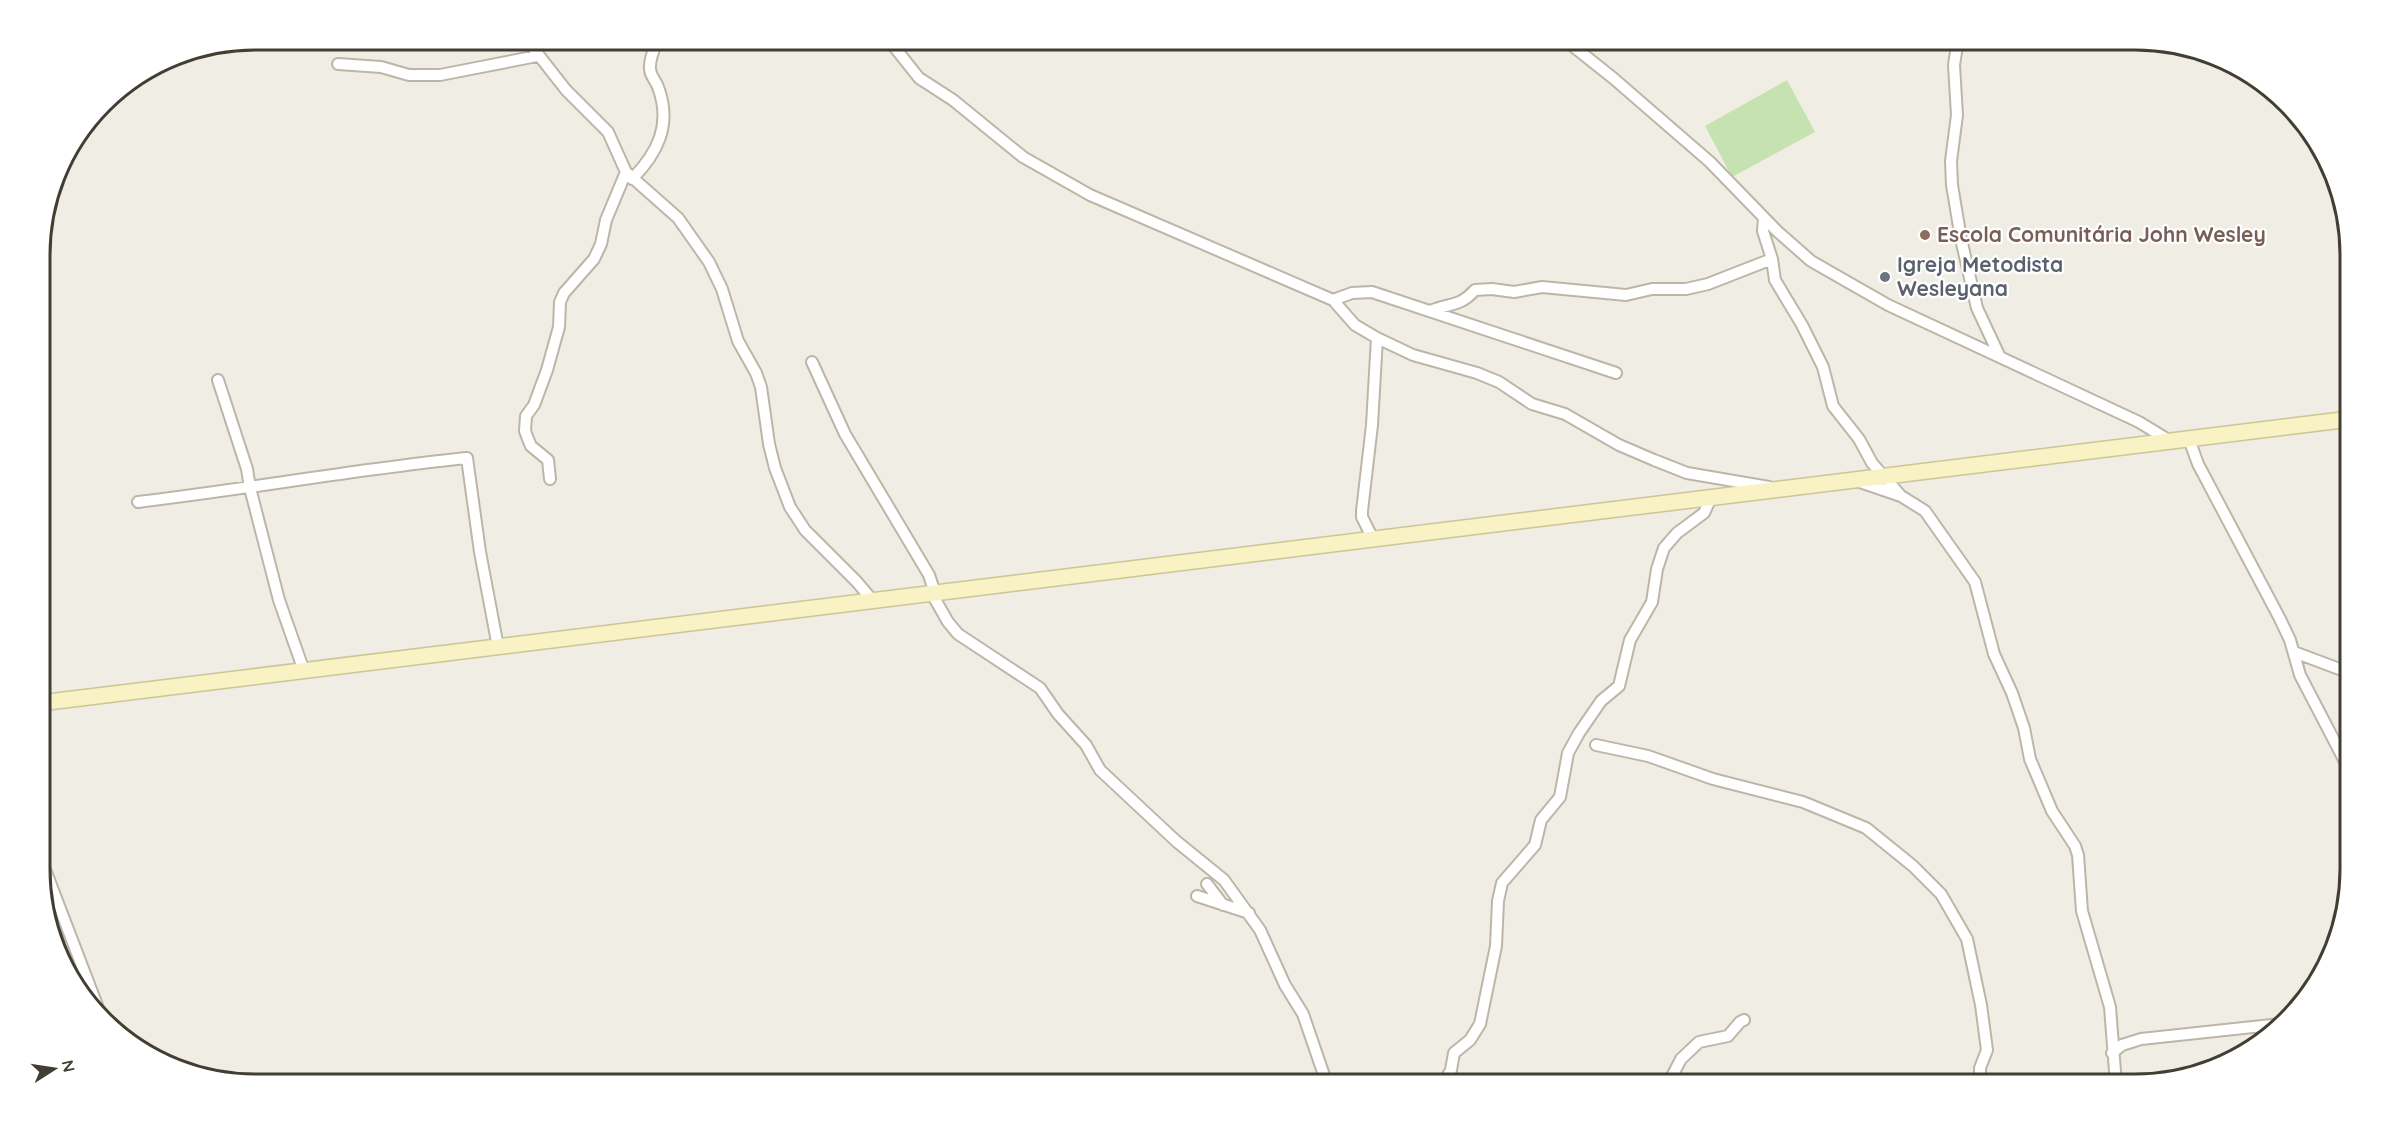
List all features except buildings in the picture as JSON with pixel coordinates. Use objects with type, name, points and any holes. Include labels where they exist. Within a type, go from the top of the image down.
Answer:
[{"type":"street","points":[[533,50],[581,107],[608,132],[629,176],[678,218],[709,262],[722,289],[738,341],[756,372],[761,387],[769,444],[775,468],[790,507],[805,530],[873,601]]},
{"type":"street","points":[[550,479],[548,460],[531,446],[528,439],[525,431],[526,416],[534,405],[547,370],[559,327],[560,302],[564,292],[594,259],[601,244],[606,220],[629,176],[655,153],[661,133],[662,108],[658,87],[650,74],[655,50]]},
{"type":"street","points":[[897,50],[919,78],[953,100],[1023,157],[1090,195],[1333,300],[1355,325],[1377,338],[1423,358],[1477,373],[1499,382],[1533,404],[1565,414],[1619,445],[1687,472],[1778,490]]},
{"type":"street","points":[[1578,50],[1710,162],[1764,218],[1811,261],[1848,284],[1926,323],[2139,422],[2170,441]]},
{"type":"street","points":[[1956,50],[1954,65],[1957,115],[1951,161],[1952,185],[1961,239],[1977,308],[1999,355]]},
{"type":"street","points":[[338,64],[381,67],[409,75],[440,75],[537,56]]},
{"type":"street","points":[[1764,218],[1763,231],[1772,259],[1775,280],[1802,325],[1823,367],[1833,406],[1860,439],[1871,475],[1925,511],[1975,582],[1994,654],[2012,693],[2024,728],[2030,759],[2052,811],[2075,846],[2080,864],[2082,911],[2110,1007],[2115,1073]]},
{"type":"street","points":[[1430,311],[1455,305],[1470,296],[1474,290],[1483,289],[1514,292],[1542,287],[1626,295],[1652,289],[1686,289],[1708,284],[1772,259]]},
{"type":"street","points":[[1333,300],[1352,293],[1372,292],[1616,373]]},
{"type":"street","points":[[1373,539],[1362,517],[1362,511],[1372,424],[1377,338]]},
{"type":"street","points":[[812,362],[845,434],[929,575],[934,594],[948,622],[958,634],[1040,688],[1058,714],[1086,745],[1100,770],[1176,841],[1224,880],[1260,930],[1285,985],[1303,1014],[1313,1050],[1323,1073]]},
{"type":"street","points":[[218,380],[247,469],[279,600],[304,671]]},
{"type":"street","points":[[50,702],[1778,490],[1871,475],[2340,420]]},
{"type":"street","points":[[2189,439],[2198,464],[2280,619],[2294,652],[2300,675],[2340,753]]},
{"type":"street","points":[[138,502],[467,458],[480,552],[498,647]]},
{"type":"street","points":[[1871,475],[1901,496]]},
{"type":"street","points":[[1450,1073],[1454,1053],[1470,1040],[1480,1024],[1497,946],[1498,901],[1502,883],[1536,845],[1542,820],[1560,796],[1568,753],[1579,733],[1601,701],[1619,686],[1630,640],[1652,602],[1657,569],[1664,548],[1677,532],[1704,513],[1711,498]]},
{"type":"street","points":[[2294,652],[2340,669]]},
{"type":"street","points":[[1596,745],[1648,756],[1713,779],[1803,802],[1866,828],[1913,866],[1941,894],[1967,939],[1981,1005],[1987,1050],[1980,1073]]},
{"type":"street","points":[[51,884],[93,994]]},
{"type":"street","points":[[1207,884],[1223,905]]},
{"type":"street","points":[[1197,896],[1249,913]]},
{"type":"street","points":[[1674,1073],[1681,1059],[1698,1042],[1728,1036],[1744,1020]]},
{"type":"street","points":[[2112,1053],[2122,1045],[2141,1040],[2267,1026]]},
{"type":"green space","points":[[1787,80],[1815,132],[1732,177],[1705,126]]},
{"type":"place","name":"Escola Comunitária John Wesley","points":[[1925,235]]},
{"type":"place","name":"Igreja Metodista Wesleyana","points":[[1885,277]]}]
